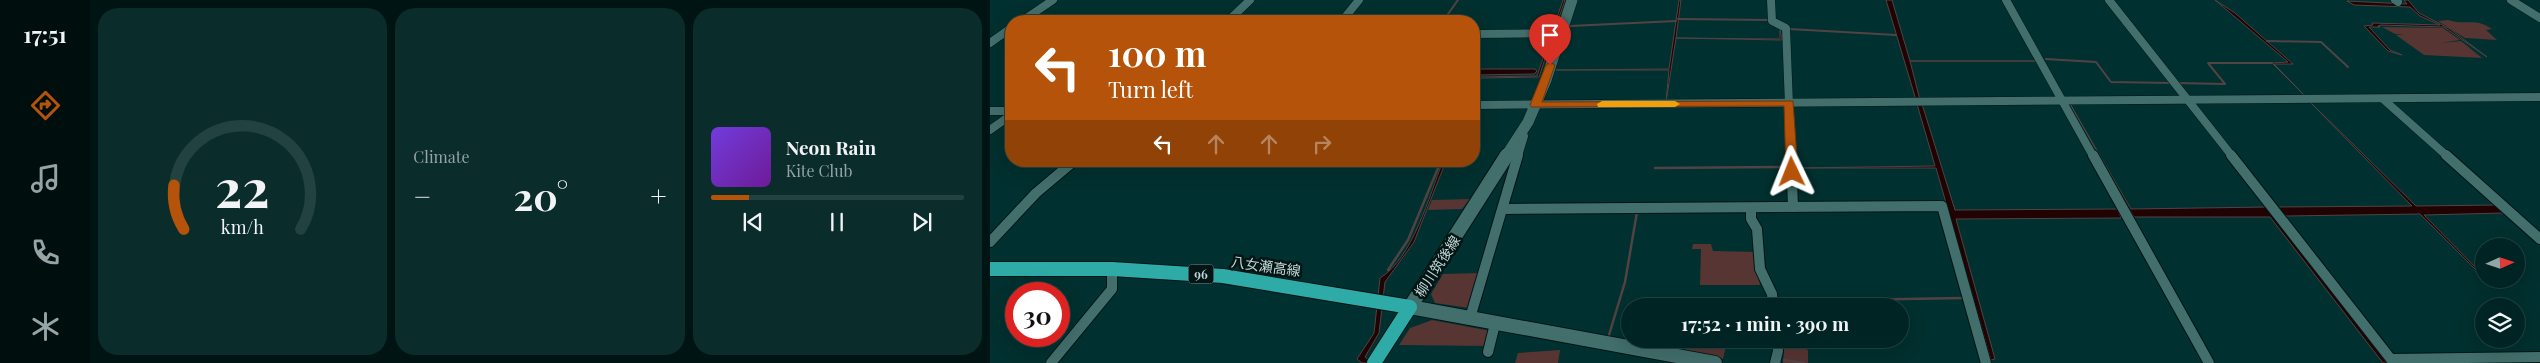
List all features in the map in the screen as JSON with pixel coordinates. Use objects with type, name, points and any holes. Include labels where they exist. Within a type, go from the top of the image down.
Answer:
[{"type":"main road","name":"柳川筑後線","points":[[1572,0],[1528,122],[1410,307],[1715,363]]},
{"type":"main road","name":"八女瀬高線","points":[[990,269],[1112,268],[1223,276],[1410,307]]},
{"type":"main road","points":[[1374,363],[1410,307]]},
{"type":"street","points":[[1031,15],[1054,0]]},
{"type":"street","points":[[1234,15],[1250,0]]},
{"type":"street","points":[[1347,15],[1359,0]]},
{"type":"street","points":[[1771,0],[1772,21],[1786,28],[1793,207]]},
{"type":"street","points":[[2006,0],[2209,363]]},
{"type":"street","points":[[2108,0],[2189,100],[2392,361],[2540,357]]},
{"type":"street","points":[[2511,0],[2540,18]]},
{"type":"street","points":[[990,43],[1005,32]]},
{"type":"street","points":[[1480,34],[1560,33]]},
{"type":"street","points":[[1480,105],[2540,98]]},
{"type":"street","points":[[2383,99],[2540,239]]},
{"type":"street","points":[[990,111],[1005,111]]},
{"type":"street","points":[[990,130],[1005,119]]},
{"type":"street","points":[[1470,318],[1524,136]]},
{"type":"street","points":[[990,242],[1036,194],[1067,167]]},
{"type":"street","points":[[1502,208],[1942,206],[1988,362]]},
{"type":"street","points":[[1751,208],[1750,218],[1757,229],[1760,269],[1772,298]]},
{"type":"street","points":[[1051,363],[1112,289],[1112,268]]},
{"type":"street","points":[[1488,352],[1495,324]]},
{"type":"street","points":[[1775,363],[1778,348]]},
{"type":"shaded area","points":[[1563,0],[1565,0],[1556,26],[1572,26],[1555,28],[1539,77],[1481,78],[1480,80],[1480,77],[1537,76]]},
{"type":"shaded area","points":[[1679,0],[1681,0],[1666,102],[1669,70],[1556,70],[1669,69]]},
{"type":"shaded area","points":[[1886,0],[1892,0],[1920,100],[1916,100]]},
{"type":"shaded area","points":[[2215,0],[2235,13],[2293,64],[2274,64],[2306,97],[2272,63],[2288,62]]},
{"type":"shaded area","points":[[2404,0],[2408,0],[2419,13],[2450,29],[2487,57],[2444,27],[2381,25],[2378,26],[2380,27],[2369,27],[2390,50],[2402,55],[2388,51],[2364,26],[2373,25],[2372,23],[2440,25],[2420,16],[2410,7],[2354,5],[2347,1],[2407,4]]},
{"type":"shaded area","points":[[2438,21],[2476,22],[2486,25],[2492,29],[2486,30],[2497,40],[2465,38]]},
{"type":"shaded area","points":[[2382,27],[2443,28],[2460,40],[2441,43],[2461,41],[2482,58],[2424,55],[2396,35],[2404,34],[2395,34]]},
{"type":"shaded area","points":[[1780,29],[1782,39],[1781,40],[1676,38],[1780,39]]},
{"type":"shaded area","points":[[1480,69],[1535,69],[1537,71],[1534,74],[1480,75]]},
{"type":"shaded area","points":[[2069,102],[2131,209],[2267,207],[2387,363],[2383,363],[2270,217],[2134,217]]},
{"type":"shaded area","points":[[2310,102],[2416,206],[2496,205],[2504,213],[2424,215],[2475,269],[2420,214],[2285,216],[2278,207],[2412,206]]},
{"type":"shaded area","points":[[1917,104],[1922,104],[1955,210],[2118,209],[2121,218],[1956,219],[1995,359],[1991,360],[1936,168],[1797,168],[1935,166]]},
{"type":"shaded area","points":[[1441,167],[1444,167],[1414,242],[1385,282],[1379,333],[1365,357],[1372,363],[1362,363],[1357,359],[1374,333],[1380,278],[1392,269],[1402,256],[1426,208]]},
{"type":"shaded area","points":[[1470,199],[1462,209],[1428,210],[1432,200]]},
{"type":"shaded area","points":[[1693,244],[1711,244],[1713,251],[1756,252],[1760,285],[1700,285],[1701,249],[1692,249]]},
{"type":"shaded area","points":[[1478,273],[1469,308],[1435,303],[1431,294],[1443,274]]},
{"type":"shaded area","points":[[1432,320],[1491,331],[1485,346],[1399,345],[1410,328]]},
{"type":"shaded area","points":[[1685,348],[1726,348],[1723,359],[1685,350]]},
{"type":"shaded area","points":[[1784,348],[1805,348],[1808,350],[1808,363],[1783,363]]},
{"type":"shaded area","points":[[1560,350],[1558,363],[1515,363],[1518,353]]},
{"type":"waterway","points":[[1447,15],[1458,0]]},
{"type":"waterway","points":[[1678,19],[1769,20],[1769,17]]},
{"type":"waterway","points":[[1570,26],[1676,21]]},
{"type":"waterway","points":[[1789,29],[1896,35]]},
{"type":"waterway","points":[[2267,41],[2321,42],[2348,67]]},
{"type":"waterway","points":[[2046,59],[2096,62],[2111,82],[2172,83]]},
{"type":"waterway","points":[[2177,83],[2225,84],[2208,63],[2272,63]]},
{"type":"waterway","points":[[1388,270],[1408,240],[1438,167]]},
{"type":"waterway","points":[[1655,168],[1787,167]]},
{"type":"waterway","points":[[1609,335],[1625,282],[1637,212]]},
{"type":"waterway","points":[[1909,299],[1964,298]]},
{"type":"waterway","points":[[1784,360],[1804,363]]},
{"type":"slow traffic","points":[[1602,104],[1675,104]]},
{"type":"route","points":[[1550,65],[1546,80],[1535,105],[1789,103],[1792,172]]}]
